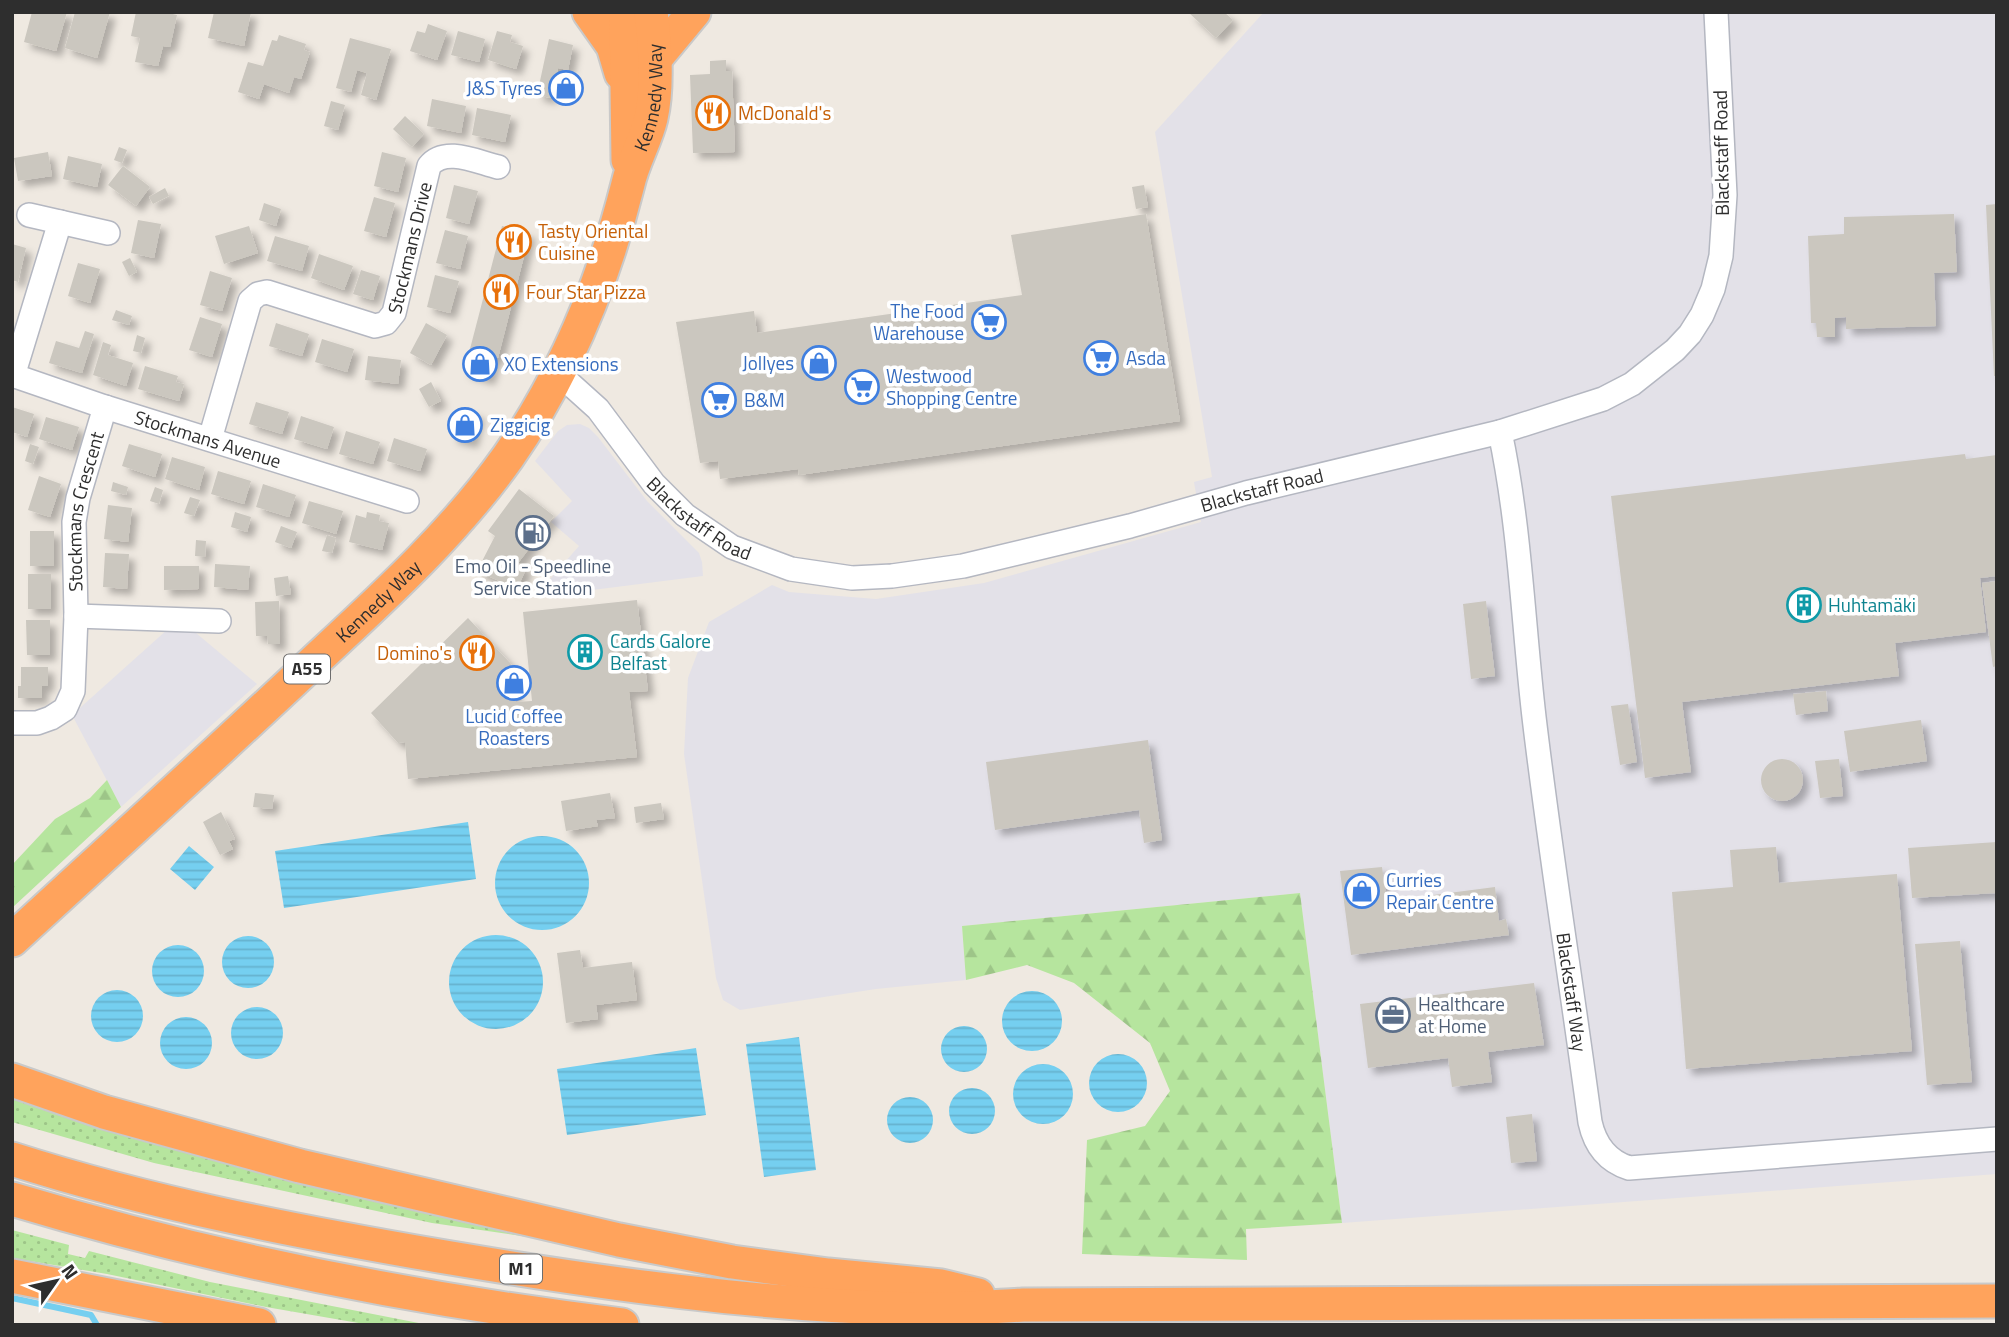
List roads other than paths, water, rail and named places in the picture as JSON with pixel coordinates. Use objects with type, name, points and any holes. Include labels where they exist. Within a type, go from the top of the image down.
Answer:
[{"type":"highway","points":[[589,12],[612,46],[626,88]]},
{"type":"highway","name":"Kennedy Way","points":[[626,12],[628,180]]},
{"type":"highway","name":"Kennedy Way","points":[[12,940],[248,724],[447,533],[507,458],[558,373],[596,290],[613,239],[628,180],[651,118],[655,59],[651,12]]},
{"type":"highway","points":[[655,59],[694,12]]},
{"type":"highway","name":"M1","points":[[12,1080],[104,1112],[300,1166],[606,1237],[732,1262],[941,1286],[1023,1305]]},
{"type":"highway","name":"M1","points":[[20,1162],[206,1211],[300,1231],[555,1275],[771,1301],[914,1309],[1023,1305],[1997,1301]]},
{"type":"highway","name":"M1","points":[[14,1199],[191,1247],[323,1275],[521,1312],[622,1325]]},
{"type":"highway","points":[[12,1276],[259,1325]]},
{"type":"street","name":"Blackstaff Road","points":[[558,373],[598,409],[654,484],[685,516],[732,547],[791,569],[852,578],[892,576],[963,566],[1500,432],[1603,399],[1632,384],[1675,350],[1690,334],[1702,315],[1713,289],[1721,256],[1725,195],[1716,12]]},
{"type":"street","name":"Stockmans Drive","points":[[209,439],[250,301],[258,294],[267,292],[375,326],[386,323],[394,313],[429,166],[447,156],[498,167]]},
{"type":"street","points":[[29,215],[108,233]]},
{"type":"street","points":[[13,376],[60,222]]},
{"type":"street","name":"Stockmans Avenue","points":[[13,376],[407,500]]},
{"type":"street","name":"Stockmans Crescent","points":[[12,723],[37,723],[51,718],[65,709],[73,691],[76,616],[74,522],[78,498],[105,407]]},
{"type":"street","name":"Blackstaff Way","points":[[1500,432],[1518,548],[1550,848],[1568,954],[1590,1122],[1600,1148],[1618,1165],[1629,1168],[1997,1139]]},
{"type":"street","name":"Stockmans Crescent","points":[[76,616],[219,621]]},
{"type":"water","points":[[468,822],[476,879],[284,908],[275,851]]},
{"type":"water","points":[[542,836],[560,840],[575,850],[585,865],[589,883],[585,901],[575,916],[560,926],[542,930],[524,926],[509,916],[499,901],[495,883],[499,865],[509,850],[524,840]]},
{"type":"water","points":[[189,846],[214,867],[195,890],[170,869]]},
{"type":"water","points":[[496,935],[514,939],[529,949],[539,964],[543,982],[539,1000],[529,1015],[514,1025],[496,1029],[478,1025],[463,1015],[453,1000],[449,982],[453,964],[463,949],[478,939]]},
{"type":"water","points":[[248,936],[258,938],[266,944],[272,952],[272,972],[266,980],[258,986],[248,988],[238,986],[230,980],[224,972],[222,962],[224,952],[230,944],[238,938]]},
{"type":"water","points":[[178,945],[188,947],[196,953],[202,961],[202,981],[196,989],[188,995],[178,997],[168,995],[160,989],[154,981],[152,971],[154,961],[160,953],[168,947]]},
{"type":"water","points":[[117,990],[127,992],[135,998],[141,1006],[141,1026],[135,1034],[127,1040],[117,1042],[107,1040],[99,1034],[93,1026],[91,1016],[93,1006],[99,998],[107,992]]},
{"type":"water","points":[[1032,991],[1053,1000],[1062,1021],[1053,1042],[1032,1051],[1011,1042],[1002,1021],[1011,1000]]},
{"type":"water","points":[[257,1007],[267,1009],[275,1015],[281,1023],[281,1043],[275,1051],[267,1057],[257,1059],[247,1057],[239,1051],[233,1043],[231,1033],[233,1023],[239,1015],[247,1009]]},
{"type":"water","points":[[186,1017],[196,1019],[204,1025],[210,1033],[210,1053],[204,1061],[196,1067],[186,1069],[176,1067],[168,1061],[162,1053],[160,1043],[162,1033],[168,1025],[176,1019]]},
{"type":"water","points":[[964,1026],[980,1033],[987,1049],[980,1065],[964,1072],[948,1065],[941,1049],[948,1033]]},
{"type":"water","points":[[799,1037],[816,1170],[764,1177],[746,1044]]},
{"type":"water","points":[[696,1048],[706,1115],[567,1135],[557,1069]]},
{"type":"water","points":[[1112,1054],[1124,1054],[1134,1058],[1143,1067],[1147,1089],[1139,1104],[1124,1112],[1112,1112],[1102,1108],[1093,1099],[1089,1089],[1089,1077],[1093,1067],[1102,1058]]},
{"type":"water","points":[[1043,1064],[1064,1073],[1073,1094],[1064,1115],[1043,1124],[1022,1115],[1013,1094],[1022,1073]]},
{"type":"water","points":[[972,1088],[988,1095],[995,1111],[988,1127],[972,1134],[956,1127],[949,1111],[956,1095]]},
{"type":"water","points":[[910,1097],[926,1104],[933,1120],[926,1136],[910,1143],[894,1136],[887,1120],[894,1104]]},
{"type":"waterway","points":[[12,1298],[91,1315],[97,1325]]},
{"type":"place","name":"J&S Tyres","points":[[566,88]]},
{"type":"place","name":"McDonald's","points":[[713,113]]},
{"type":"place","name":"Tasty Oriental Cuisine","points":[[514,242]]},
{"type":"place","name":"Four Star Pizza","points":[[501,292]]},
{"type":"place","name":"The Food Warehouse","points":[[989,322]]},
{"type":"place","name":"Asda","points":[[1101,358]]},
{"type":"place","name":"Jollyes","points":[[819,363]]},
{"type":"place","name":"XO Extensions","points":[[480,364]]},
{"type":"place","name":"Westwood Shopping Centre","points":[[862,387]]},
{"type":"place","name":"B&M","points":[[719,400]]},
{"type":"place","name":"Ziggicig","points":[[465,425]]},
{"type":"place","name":"Emo Oil - Speedline Service Station","points":[[533,533]]},
{"type":"place","name":"Huhtamäki","points":[[1804,605]]},
{"type":"place","name":"Cards Galore Belfast","points":[[585,652]]},
{"type":"place","name":"Domino's","points":[[477,653]]},
{"type":"place","name":"Lucid Coffee Roasters","points":[[514,683]]},
{"type":"place","name":"Curries Repair Centre","points":[[1362,891]]},
{"type":"place","name":"Healthcare at Home","points":[[1393,1015]]}]
